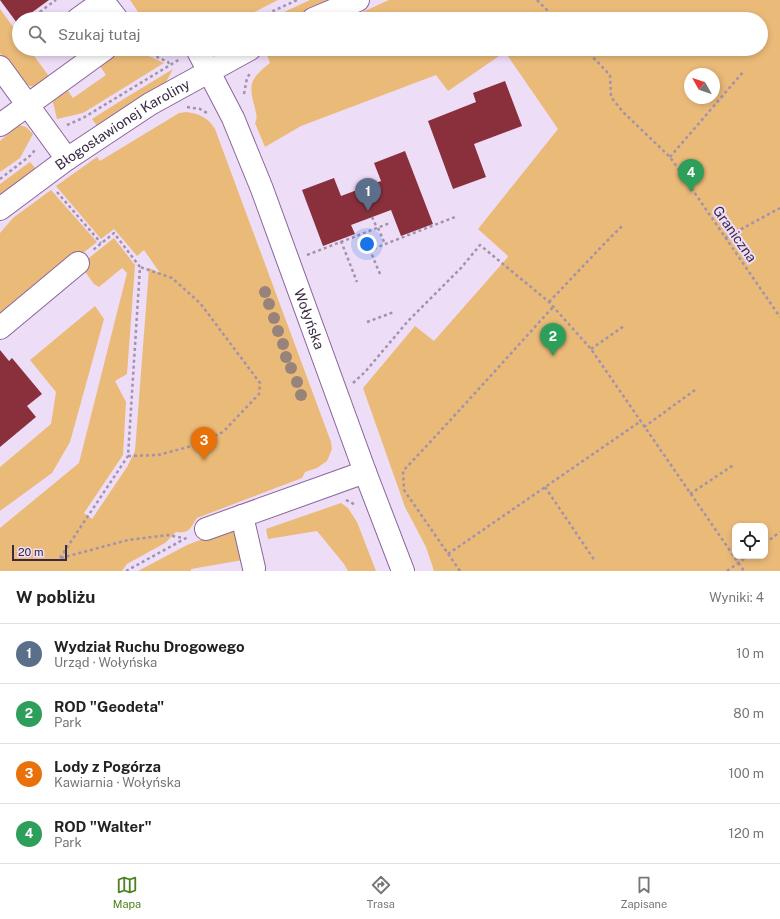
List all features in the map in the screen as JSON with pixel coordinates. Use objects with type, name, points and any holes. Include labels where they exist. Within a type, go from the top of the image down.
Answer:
[{"type":"street","points":[[87,12],[103,0],[112,12]]},
{"type":"street","points":[[330,12],[358,0]]},
{"type":"street","points":[[0,125],[95,56]]},
{"type":"street","name":"Wołyńska","points":[[201,56],[233,118],[262,189],[365,472],[403,571]]},
{"type":"street","name":"Błogosławionej Karoliny","points":[[0,209],[67,159],[150,104],[209,71],[252,59]]},
{"type":"street","points":[[0,67],[67,159]]},
{"type":"street","points":[[0,328],[78,263]]},
{"type":"street","points":[[206,529],[365,472]]},
{"type":"street","points":[[242,516],[254,568]]},
{"type":"path","points":[[40,12],[56,0]]},
{"type":"path","points":[[271,12],[297,0]]},
{"type":"path","points":[[536,0],[549,12]]},
{"type":"path","points":[[155,56],[168,62],[170,65]]},
{"type":"path","points":[[0,179],[31,155],[41,143],[58,129],[83,118],[185,56]]},
{"type":"path","name":"Graniczna","points":[[592,56],[610,75],[611,97],[623,112],[670,157],[780,317]]},
{"type":"path","points":[[245,97],[244,91],[252,59]]},
{"type":"path","points":[[670,157],[743,72]]},
{"type":"path","points":[[183,108],[200,109],[211,116]]},
{"type":"path","points":[[56,192],[101,243]]},
{"type":"path","points":[[725,238],[780,208]]},
{"type":"path","points":[[372,217],[385,244]]},
{"type":"path","points":[[380,274],[370,250],[455,217]]},
{"type":"path","points":[[301,258],[390,223]]},
{"type":"path","points":[[549,302],[623,225]]},
{"type":"path","points":[[78,263],[78,261],[114,233],[140,267],[172,278],[200,303],[260,383],[259,394],[222,432],[192,446],[158,455],[128,456]]},
{"type":"path","points":[[341,241],[357,282]]},
{"type":"path","points":[[365,372],[408,321],[461,268],[480,245],[549,302],[591,349],[744,571]]},
{"type":"path","points":[[126,571],[183,538],[168,535],[128,540],[60,558],[128,456],[140,267]]},
{"type":"path","points":[[460,571],[404,490],[403,471],[458,414],[486,380],[553,307]]},
{"type":"path","points":[[367,322],[394,312]]},
{"type":"path","points":[[591,349],[624,326]]},
{"type":"path","points":[[644,427],[695,390]]},
{"type":"path","points":[[448,554],[640,421]]},
{"type":"path","points":[[690,494],[735,464]]},
{"type":"path","points":[[545,487],[595,561]]},
{"type":"path","points":[[344,499],[357,506]]},
{"type":"path","points":[[768,541],[780,532]]},
{"type":"path","points":[[727,571],[744,559]]},
{"type":"shaded area","points":[[130,0],[278,0],[255,12],[138,12]]},
{"type":"shaded area","points":[[310,0],[334,0],[306,12],[284,12]]},
{"type":"shaded area","points":[[389,0],[780,0],[780,571],[434,571],[426,547],[405,507],[363,388],[415,326],[434,341],[507,258],[508,256],[478,229],[558,129],[508,56],[768,56],[768,12],[362,12]]},
{"type":"shaded area","points":[[0,9],[12,25],[12,56],[34,56],[51,79],[34,87],[21,83],[0,53]]},
{"type":"shaded area","points":[[108,56],[149,56],[164,63],[83,113],[57,119],[52,98],[65,90],[68,91],[73,98],[106,75],[98,63]]},
{"type":"shaded area","points":[[267,56],[499,56],[448,91],[436,75],[301,126],[265,147],[255,123],[256,116],[251,87],[252,82],[258,73],[270,63]]},
{"type":"shaded area","points":[[173,69],[165,84],[97,126],[92,119],[122,100]]},
{"type":"shaded area","points":[[186,112],[203,117],[215,129],[331,442],[332,449],[327,461],[317,468],[305,472],[302,478],[197,518],[189,530],[184,532],[176,532],[165,543],[127,564],[122,571],[0,571],[0,528],[79,463],[127,273],[122,268],[99,287],[94,284],[80,265],[114,238],[135,265],[127,374],[115,381],[126,402],[123,455],[84,513],[92,519],[127,467],[135,451],[149,268],[160,273],[144,250],[137,256],[114,229],[101,239],[56,186],[97,157],[100,161],[179,113]]},
{"type":"shaded area","points":[[18,125],[26,127],[33,134],[20,158],[0,172],[0,141]]},
{"type":"shaded area","points":[[30,162],[36,169],[0,198],[0,184]]},
{"type":"shaded area","points":[[51,190],[97,242],[0,318],[0,233],[13,218]]},
{"type":"shaded area","points":[[95,306],[104,319],[70,442],[52,473],[0,511],[0,467],[51,424],[56,392],[30,360]]},
{"type":"shaded area","points":[[341,503],[348,508],[357,522],[376,571],[348,571],[317,531],[268,539],[266,529]]},
{"type":"shaded area","points":[[236,530],[243,560],[191,569],[191,571],[138,571],[187,545]]},
{"type":"building","points":[[0,0],[49,0],[33,12],[12,12],[12,16]]},
{"type":"building","points":[[505,81],[522,126],[474,144],[486,177],[453,189],[428,121],[476,102],[473,93]]},
{"type":"building","points":[[405,151],[433,224],[401,236],[391,210],[351,225],[355,234],[323,246],[302,190],[334,178],[341,196],[381,181],[374,163]]},
{"type":"building","points":[[0,350],[9,361],[12,358],[42,394],[27,406],[36,417],[0,447]]},
{"type":"place","name":"ROD \"Walter\"","points":[[691,192]]},
{"type":"place","name":"Wydział Ruchu Drogowego","points":[[368,211]]},
{"type":"place","name":"ROD \"Geodeta\"","points":[[553,356]]},
{"type":"place","name":"Lody z Pogórza","points":[[204,460]]}]
